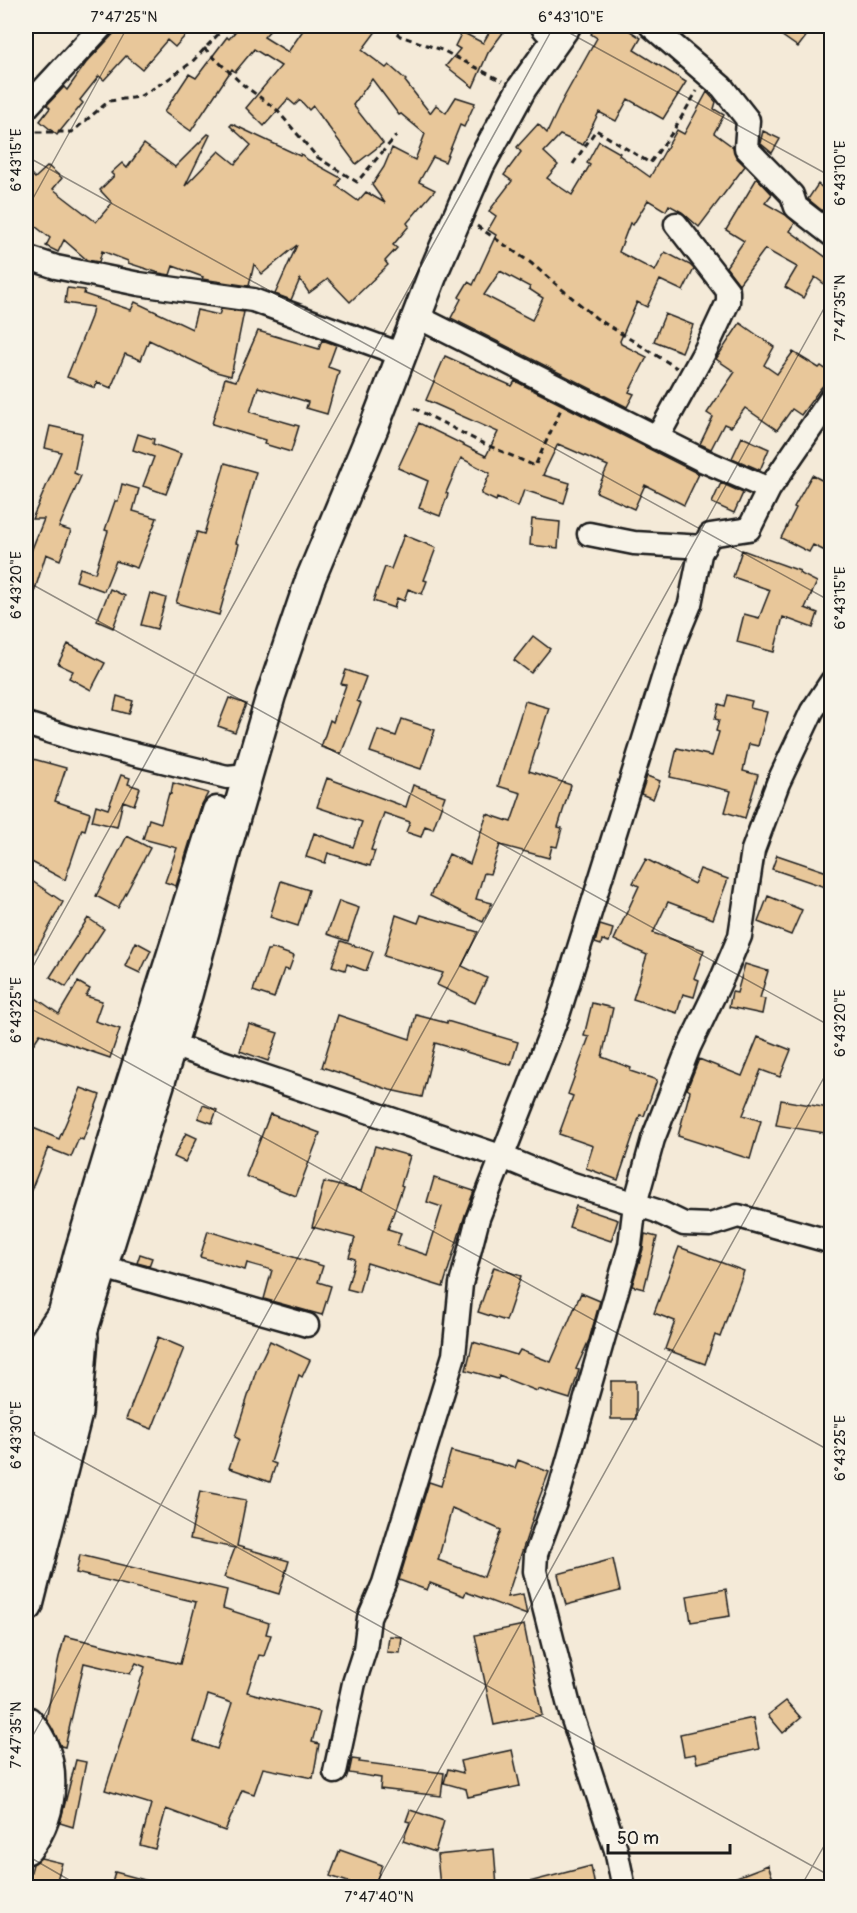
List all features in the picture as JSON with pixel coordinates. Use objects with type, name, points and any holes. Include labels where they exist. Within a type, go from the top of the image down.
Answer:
[{"type":"highway","points":[[26,1380],[37,1356],[71,1329]]},
{"type":"highway","points":[[26,1605],[75,1413],[71,1329]]},
{"type":"highway","points":[[26,1723],[38,1741],[44,1757],[48,1774],[48,1791],[40,1824],[26,1847]]},
{"type":"main road","points":[[26,1446],[71,1329],[104,1267],[172,1045],[238,776],[261,696],[300,580],[364,429],[389,350],[470,168],[512,86],[550,27]]},
{"type":"main road","points":[[26,1517],[56,1411],[71,1329],[114,1137],[207,845],[271,695],[310,580],[460,211],[480,165],[522,88],[550,27]]},
{"type":"street","points":[[26,108],[102,26]]},
{"type":"street","points":[[651,26],[722,87],[748,120],[746,148],[792,195],[796,207],[831,235]]},
{"type":"street","points":[[657,438],[728,302],[728,291],[676,224]]},
{"type":"street","points":[[26,257],[56,267],[139,284],[253,300],[389,350]]},
{"type":"street","points":[[416,316],[657,438],[769,489]]},
{"type":"street","points":[[335,1772],[354,1683],[364,1649],[369,1618],[384,1583],[454,1356],[461,1284],[478,1218],[559,1012],[675,640],[690,604],[700,554],[710,535],[749,530],[769,489],[831,397]]},
{"type":"street","points":[[590,534],[634,543],[704,547]]},
{"type":"street","points":[[624,1887],[616,1850],[570,1710],[535,1571],[536,1554],[560,1489],[626,1256],[635,1204],[653,1139],[688,1047],[740,936],[753,850],[778,783],[812,711],[831,681]]},
{"type":"street","points":[[26,724],[74,739],[238,776]]},
{"type":"street","points":[[172,1045],[503,1157],[551,1177],[657,1211],[684,1224],[710,1225],[738,1216],[831,1242]]},
{"type":"street","points":[[104,1267],[307,1325]]},
{"type":"path","points":[[26,132],[72,132],[109,101],[139,97],[192,62],[226,26]]},
{"type":"path","points":[[389,26],[400,36],[442,50],[512,86]]},
{"type":"path","points":[[204,48],[242,84],[276,109],[317,157],[357,182],[396,136]]},
{"type":"path","points":[[573,164],[596,130],[650,163],[672,132],[707,74]]},
{"type":"path","points":[[460,211],[485,233],[531,263],[596,318],[691,376]]},
{"type":"path","points":[[414,408],[478,441],[535,466],[568,394]]},
{"type":"building","points":[[121,26],[194,26],[175,47],[167,40],[142,69],[126,56],[104,80],[99,76],[80,100],[83,103],[57,135],[40,121],[50,108],[47,105],[64,87],[67,90],[86,63]]},
{"type":"building","points":[[240,26],[274,26],[264,37],[288,52],[306,26],[380,26],[362,50],[386,68],[389,65],[406,80],[430,113],[436,105],[446,113],[456,97],[475,103],[464,127],[460,125],[445,162],[433,157],[419,182],[435,190],[407,223],[409,226],[393,245],[397,248],[385,261],[388,265],[350,302],[328,279],[309,293],[300,279],[291,300],[275,294],[297,245],[262,274],[254,264],[249,286],[202,279],[203,277],[173,266],[170,275],[159,273],[128,263],[128,261],[102,251],[99,262],[87,260],[64,240],[58,252],[46,246],[50,238],[26,219],[26,169],[35,178],[48,166],[62,178],[53,189],[96,222],[112,203],[100,190],[114,176],[111,173],[122,163],[127,168],[144,144],[175,167],[208,134],[210,135],[185,186],[219,151],[235,164],[251,145],[230,126],[232,124],[300,156],[301,154],[341,178],[337,186],[358,201],[366,192],[385,203],[372,185],[384,167],[392,148],[415,160],[425,134],[401,114],[399,115],[372,79],[353,105],[383,143],[356,164],[313,106],[309,110],[300,100],[295,105],[288,99],[264,126],[246,108],[281,66],[254,49],[235,72],[232,69],[191,131],[164,112],[189,74],[196,78],[227,37],[229,39]]},
{"type":"building","points":[[493,26],[508,26],[488,53],[473,87],[446,66],[460,49],[455,46],[462,32],[483,43]]},
{"type":"building","points":[[596,26],[633,26],[630,31],[641,38],[634,50],[686,82],[663,119],[628,99],[616,121],[599,112],[583,145],[560,135],[544,152],[558,165],[547,178],[572,195],[590,165],[587,163],[599,141],[620,153],[619,155],[650,177],[677,130],[684,134],[707,92],[716,102],[714,109],[724,115],[714,133],[733,147],[736,157],[745,166],[699,227],[682,212],[669,205],[666,211],[648,200],[633,225],[630,223],[619,252],[655,271],[665,252],[694,269],[683,291],[660,280],[647,307],[637,302],[620,341],[621,344],[647,357],[629,392],[634,394],[627,407],[451,318],[468,282],[473,285],[496,235],[488,230],[496,216],[489,211],[512,181],[504,175],[521,152],[517,147],[538,124],[547,133],[597,38],[591,34]],"holes":[[[500,271],[530,287],[529,289],[543,298],[532,320],[484,295]]]},
{"type":"building","points":[[768,26],[814,26],[798,47]]},
{"type":"building","points":[[763,131],[780,139],[772,153],[760,143]]},
{"type":"building","points":[[757,178],[772,194],[765,203],[786,215],[795,223],[790,231],[831,261],[831,289],[815,277],[803,298],[785,287],[797,267],[765,249],[739,284],[726,267],[744,241],[726,230]]},
{"type":"building","points":[[818,184],[831,195],[831,218],[808,199]]},
{"type":"building","points":[[67,288],[85,290],[84,294],[131,310],[135,302],[192,329],[197,310],[219,315],[221,309],[244,312],[231,376],[216,372],[149,340],[141,360],[125,354],[111,388],[97,382],[95,388],[67,377],[93,307],[65,303]]},
{"type":"building","points":[[665,314],[693,325],[682,352],[654,341]]},
{"type":"building","points":[[740,323],[774,347],[764,365],[777,374],[793,352],[819,368],[821,366],[831,373],[831,377],[801,415],[792,409],[777,430],[745,408],[731,427],[724,424],[711,449],[700,444],[713,417],[707,413],[735,372],[716,359]]},
{"type":"building","points":[[258,331],[319,349],[322,340],[336,345],[328,367],[339,371],[327,414],[306,408],[308,402],[258,387],[250,412],[299,426],[291,452],[264,444],[265,440],[212,424],[225,378],[236,381]]},
{"type":"building","points":[[445,356],[512,386],[515,381],[699,474],[684,505],[645,485],[634,509],[596,492],[608,466],[558,444],[543,475],[570,483],[564,503],[524,490],[518,507],[497,498],[496,501],[481,494],[490,473],[461,458],[446,493],[448,494],[440,516],[419,508],[428,481],[398,468],[419,423],[486,456],[498,432],[426,400]]},
{"type":"building","points":[[50,426],[82,433],[74,473],[81,476],[59,527],[71,531],[60,560],[46,554],[29,609],[26,609],[26,564],[44,519],[32,519],[61,452],[45,448]]},
{"type":"building","points":[[138,434],[154,439],[153,444],[181,454],[166,494],[143,486],[154,457],[133,450]]},
{"type":"building","points":[[742,437],[769,449],[760,470],[732,458]]},
{"type":"building","points":[[225,463],[256,472],[219,615],[176,603],[197,532],[204,534]]},
{"type":"building","points":[[812,475],[831,485],[831,554],[813,545],[809,552],[781,538],[796,508],[794,507]]},
{"type":"building","points":[[721,483],[743,493],[734,513],[712,503]]},
{"type":"building","points":[[122,484],[139,489],[133,511],[157,518],[137,568],[116,561],[104,591],[76,581],[80,568],[95,573],[108,531],[105,530],[115,501],[118,501]]},
{"type":"building","points":[[532,519],[560,522],[558,548],[530,545]]},
{"type":"building","points":[[404,535],[436,548],[424,580],[427,581],[422,594],[408,589],[404,601],[397,598],[394,608],[373,601],[385,567],[391,569]]},
{"type":"building","points":[[742,550],[800,571],[799,573],[817,582],[805,608],[818,613],[813,628],[783,617],[774,652],[737,642],[744,614],[759,618],[770,590],[733,577]]},
{"type":"building","points":[[110,589],[125,596],[113,628],[97,621]]},
{"type":"building","points":[[150,593],[166,598],[157,629],[141,625]]},
{"type":"building","points":[[533,636],[550,649],[531,673],[514,660]]},
{"type":"building","points":[[68,644],[105,663],[91,690],[69,678],[73,671],[58,664]]},
{"type":"building","points":[[346,670],[366,677],[357,701],[361,703],[341,754],[321,747],[346,685],[341,684]]},
{"type":"building","points":[[728,695],[752,701],[750,708],[767,712],[758,746],[749,744],[743,771],[758,775],[745,818],[725,812],[731,791],[670,777],[677,748],[712,756],[719,732],[716,731],[719,720],[715,719],[719,704],[725,706]]},
{"type":"building","points":[[117,696],[133,701],[129,714],[114,710]]},
{"type":"building","points":[[229,698],[246,704],[235,732],[218,726]]},
{"type":"building","points":[[525,701],[549,708],[529,771],[571,785],[558,827],[562,828],[557,847],[552,846],[549,858],[500,845],[490,874],[484,873],[476,899],[492,903],[483,922],[430,896],[449,854],[470,864],[487,814],[511,822],[521,793],[498,786]]},
{"type":"building","points":[[402,719],[435,730],[421,769],[370,752],[378,730],[396,736]]},
{"type":"building","points":[[26,757],[66,768],[55,801],[90,813],[85,830],[82,829],[65,880],[26,859],[26,834],[31,810],[26,809],[26,801],[32,781],[26,779]]},
{"type":"building","points":[[121,775],[130,778],[128,784],[140,788],[134,805],[123,801],[117,827],[92,821],[96,805],[108,809]]},
{"type":"building","points":[[647,776],[660,781],[653,799],[641,794]]},
{"type":"building","points":[[327,778],[406,807],[413,785],[445,796],[433,829],[425,826],[421,837],[406,832],[410,822],[384,813],[371,850],[375,851],[370,866],[328,853],[325,863],[306,857],[314,833],[353,847],[362,822],[317,807]]},
{"type":"building","points":[[173,783],[208,793],[201,806],[176,886],[165,882],[177,848],[143,839],[149,819],[161,823]]},
{"type":"building","points":[[127,836],[150,848],[118,908],[96,896]]},
{"type":"building","points":[[777,855],[830,873],[825,887],[772,869]]},
{"type":"building","points":[[646,859],[694,884],[700,869],[728,879],[713,919],[668,902],[653,933],[704,950],[694,978],[699,980],[694,997],[683,994],[677,1013],[633,999],[647,955],[614,940],[639,886],[633,883]]},
{"type":"building","points":[[26,877],[63,902],[26,969]]},
{"type":"building","points":[[281,881],[309,890],[298,926],[270,917]]},
{"type":"building","points":[[768,896],[802,910],[791,935],[758,922]]},
{"type":"building","points":[[339,901],[359,908],[348,941],[327,934]]},
{"type":"building","points":[[396,915],[418,923],[421,915],[478,932],[462,966],[487,978],[475,1003],[437,985],[443,973],[384,956]]},
{"type":"building","points":[[88,918],[104,929],[66,987],[50,977]]},
{"type":"building","points":[[600,925],[613,929],[609,942],[602,940],[601,945],[595,943]]},
{"type":"building","points":[[341,941],[373,952],[366,971],[347,964],[345,970],[332,966]]},
{"type":"building","points":[[136,942],[151,950],[140,973],[125,966]]},
{"type":"building","points":[[271,948],[294,956],[289,970],[284,969],[274,998],[253,991],[267,950]]},
{"type":"building","points":[[745,964],[768,971],[760,998],[765,999],[762,1014],[729,1007],[732,992],[737,993]]},
{"type":"building","points":[[78,982],[90,989],[86,996],[102,1001],[95,1021],[120,1029],[110,1058],[40,1034],[26,1055],[26,1000],[30,994],[59,1014]]},
{"type":"building","points":[[592,1003],[613,1008],[602,1057],[631,1068],[630,1071],[657,1080],[644,1116],[640,1115],[618,1180],[586,1168],[593,1146],[559,1134],[573,1096],[568,1094],[589,1037],[584,1036]]},
{"type":"building","points":[[338,1015],[410,1039],[416,1015],[447,1023],[447,1021],[518,1042],[511,1065],[435,1043],[422,1097],[390,1090],[322,1067]]},
{"type":"building","points":[[249,1024],[278,1033],[268,1061],[240,1051]]},
{"type":"building","points":[[758,1037],[791,1050],[780,1077],[761,1070],[743,1115],[761,1121],[750,1159],[678,1136],[690,1091],[687,1089],[699,1059],[742,1076]]},
{"type":"building","points":[[81,1088],[100,1095],[83,1140],[79,1138],[71,1157],[48,1148],[26,1203],[26,1125],[59,1139]]},
{"type":"building","points":[[781,1100],[829,1108],[825,1133],[776,1125]]},
{"type":"building","points":[[203,1105],[217,1110],[212,1123],[198,1118]]},
{"type":"building","points":[[270,1114],[320,1133],[296,1196],[246,1176]]},
{"type":"building","points":[[186,1133],[197,1138],[185,1162],[174,1157]]},
{"type":"building","points":[[375,1146],[410,1156],[401,1185],[403,1186],[388,1229],[401,1233],[397,1245],[427,1255],[442,1207],[427,1202],[434,1178],[474,1191],[443,1287],[367,1263],[359,1292],[347,1289],[355,1259],[349,1257],[355,1238],[312,1227],[324,1182],[361,1191]]},
{"type":"building","points":[[576,1206],[618,1220],[611,1241],[569,1227]]},
{"type":"building","points":[[208,1231],[323,1266],[318,1282],[331,1286],[322,1315],[264,1299],[272,1270],[247,1263],[245,1270],[200,1257]]},
{"type":"building","points":[[645,1234],[657,1237],[644,1289],[632,1286]]},
{"type":"building","points":[[679,1247],[744,1271],[720,1337],[715,1335],[705,1364],[665,1349],[675,1321],[654,1313]]},
{"type":"building","points":[[140,1254],[152,1258],[149,1266],[137,1263]]},
{"type":"building","points":[[494,1267],[521,1276],[506,1321],[478,1312]]},
{"type":"building","points":[[581,1293],[600,1301],[589,1340],[576,1369],[579,1370],[570,1399],[538,1389],[537,1391],[499,1376],[498,1379],[466,1370],[473,1342],[517,1355],[520,1350],[551,1362]]},
{"type":"building","points":[[158,1337],[184,1348],[152,1429],[126,1419]]},
{"type":"building","points":[[270,1341],[310,1360],[302,1377],[299,1375],[271,1462],[276,1464],[270,1482],[229,1468],[239,1439],[235,1437],[256,1371]]},
{"type":"building","points":[[611,1381],[636,1381],[636,1419],[611,1419]]},
{"type":"building","points":[[451,1451],[515,1468],[518,1460],[549,1472],[507,1597],[523,1594],[527,1615],[466,1592],[464,1596],[430,1583],[427,1590],[399,1580],[429,1482],[441,1486]],"holes":[[[452,1508],[501,1530],[484,1577],[438,1560]]]},
{"type":"building","points":[[200,1491],[246,1500],[237,1546],[289,1561],[279,1594],[224,1577],[235,1548],[190,1539]]},
{"type":"building","points":[[80,1555],[227,1590],[223,1608],[269,1623],[266,1634],[271,1635],[264,1656],[259,1655],[247,1692],[320,1712],[312,1742],[319,1744],[313,1778],[263,1768],[254,1794],[242,1790],[225,1831],[166,1809],[155,1849],[140,1845],[151,1804],[105,1790],[145,1667],[136,1663],[130,1674],[84,1663],[65,1747],[61,1746],[46,1719],[59,1657],[65,1636],[180,1664],[196,1602],[76,1573]],"holes":[[[208,1695],[232,1703],[217,1749],[194,1741]]]},
{"type":"building","points":[[613,1559],[620,1591],[566,1605],[558,1574]]},
{"type":"building","points":[[726,1589],[730,1616],[691,1622],[687,1596]]},
{"type":"building","points":[[524,1625],[542,1715],[494,1725],[475,1635]]},
{"type":"building","points":[[389,1636],[402,1637],[400,1653],[387,1652]]},
{"type":"building","points":[[786,1701],[801,1718],[783,1733],[768,1715]]},
{"type":"building","points":[[753,1718],[759,1749],[697,1763],[695,1754],[684,1756],[680,1734]]},
{"type":"building","points":[[512,1750],[520,1786],[468,1797],[466,1789],[444,1783],[448,1769],[463,1773],[460,1761]]},
{"type":"building","points":[[352,1759],[360,1760],[359,1762],[444,1773],[441,1796],[380,1789],[381,1778],[349,1773]]},
{"type":"building","points":[[76,1760],[86,1762],[73,1827],[60,1823]]},
{"type":"building","points":[[410,1810],[444,1821],[435,1852],[403,1841],[410,1822],[406,1821]]},
{"type":"building","points":[[494,1849],[497,1887],[440,1887],[437,1855]]},
{"type":"building","points":[[340,1850],[382,1865],[374,1887],[363,1887],[330,1876]]},
{"type":"building","points":[[41,1858],[62,1863],[55,1887],[29,1879],[33,1864]]},
{"type":"building","points":[[768,1865],[776,1887],[713,1887],[713,1886]]},
{"type":"building","points":[[591,1866],[595,1887],[525,1887],[525,1883]]},
{"type":"building","points":[[115,1872],[156,1883],[155,1887],[111,1887]]}]
